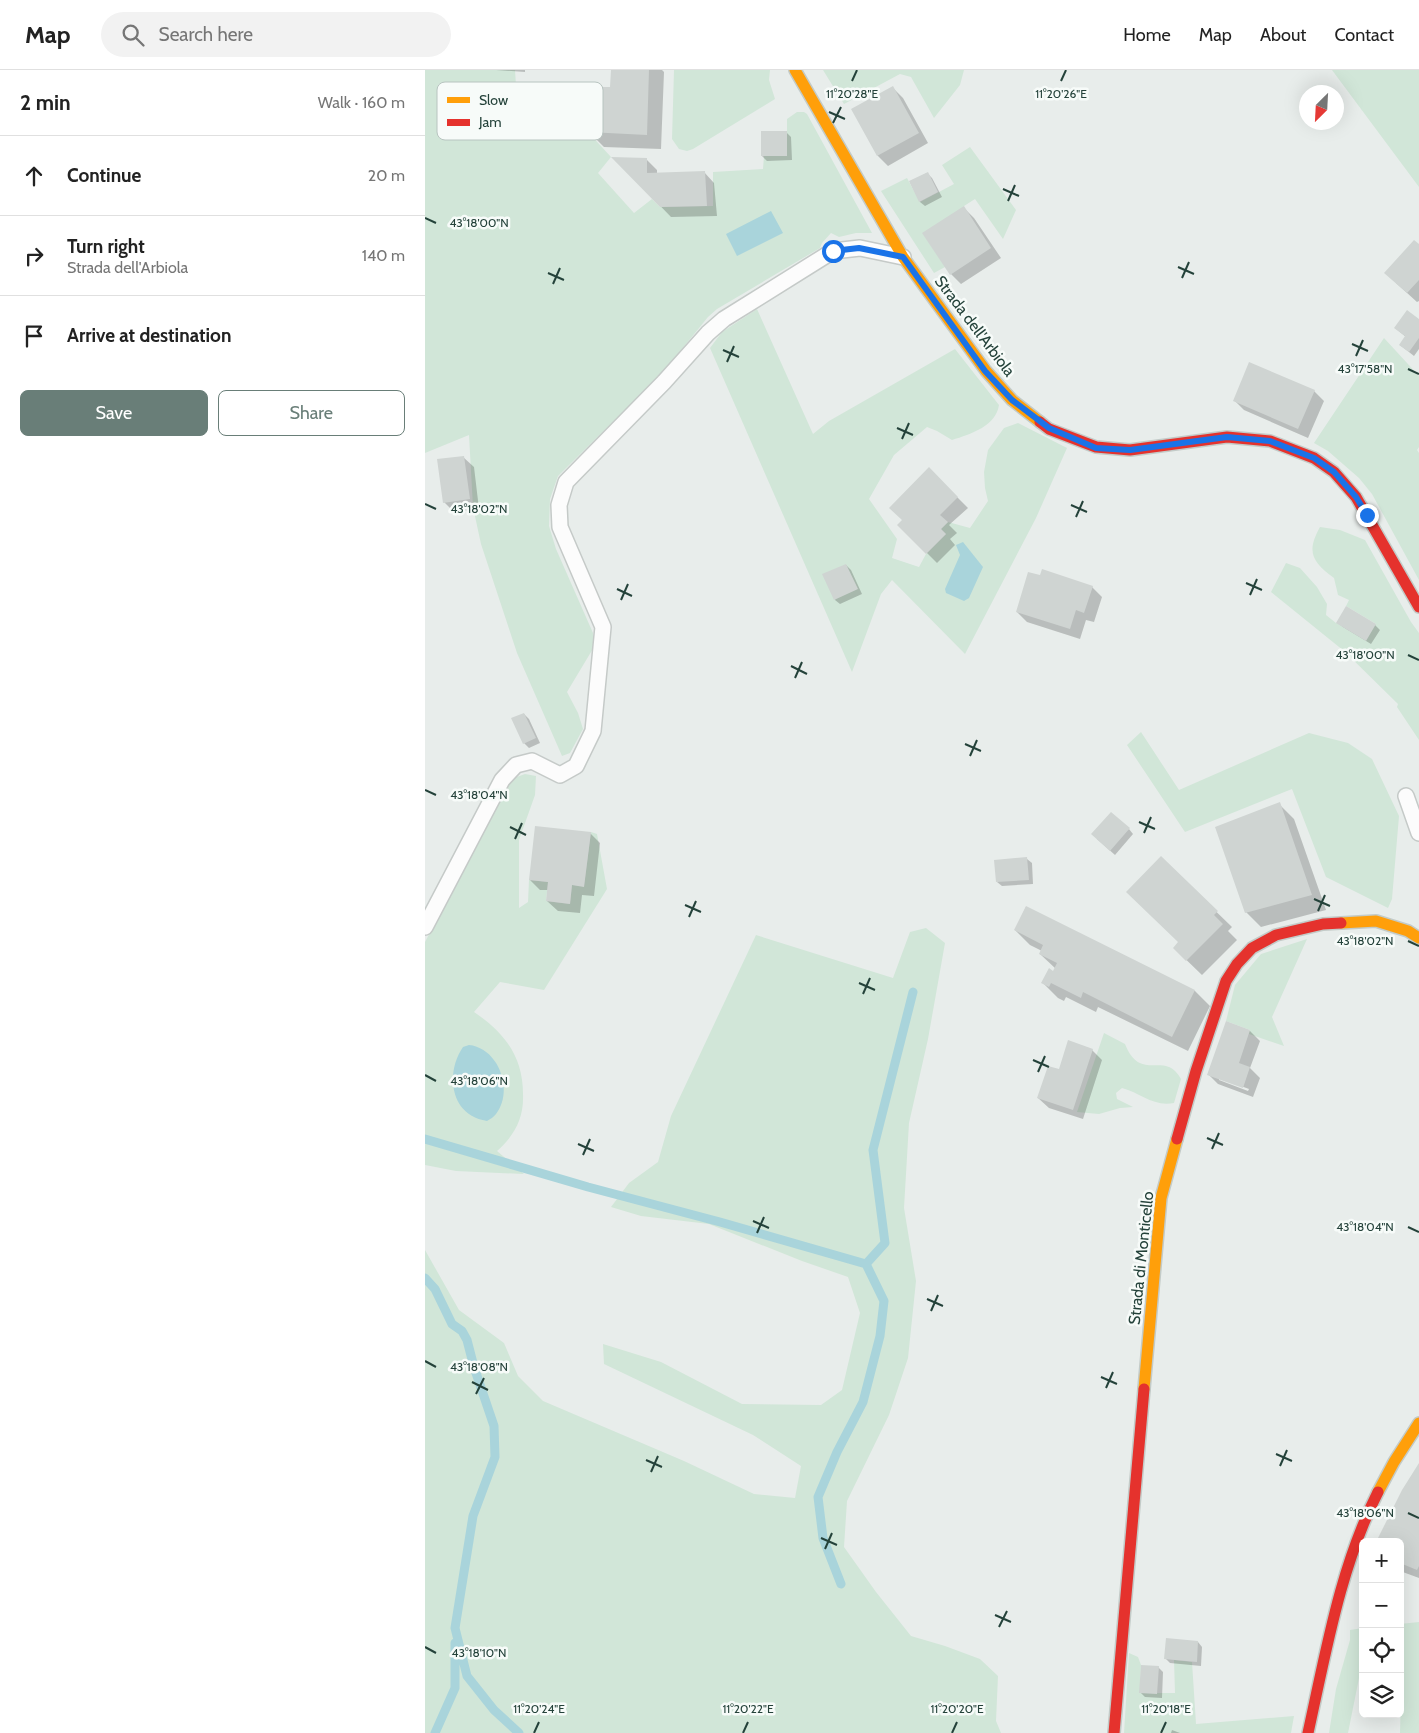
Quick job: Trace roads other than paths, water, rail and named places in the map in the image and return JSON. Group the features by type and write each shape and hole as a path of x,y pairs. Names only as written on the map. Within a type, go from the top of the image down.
{"street":[{"name":"Strada dell'Arbiola","path":"795,70 903,257 985,371 1012,400 1049,428 1096,448 1130,450 1227,437 1270,441 1314,458 1341,479 1356,497 1419,607"},
{"name":"Strada di Monticello","path":"1114,1733 1161,1198 1196,1071 1226,982 1237,964 1252,948 1276,935 1323,924 1376,922 1408,931 1419,938"},
{"path":"1307,1733 1333,1618 1358,1538 1389,1471 1419,1423"}],"lane":[{"path":"425,926 502,780 515,765 532,761 559,775 576,766 593,731 603,627 560,527 559,505 566,482 664,382 707,333 723,319 833,251 859,248 903,257"},
{"path":"1406,796 1419,834"}],"water":[{"path":"771,211 783,233 737,256 726,234"},
{"path":"963,542 983,567 969,598 964,601 946,593 945,589 960,555 956,545"},
{"path":"469,1045 480,1048 488,1054 501,1072 504,1094 501,1105 495,1115 487,1121 465,1111 458,1102 454,1092 454,1069 457,1057 463,1047"}],"waterway":[{"path":"866,1264 885,1243 873,1150 913,992"},
{"path":"425,1139 588,1187 720,1222 866,1264 884,1301 880,1336 863,1402 837,1452 818,1497 823,1538 841,1584"},
{"path":"425,1278 435,1289 452,1324 462,1331 467,1340 494,1426 495,1457 473,1516 455,1628 467,1676 494,1710 519,1733"},
{"path":"435,1733 455,1688 455,1643"}]}
